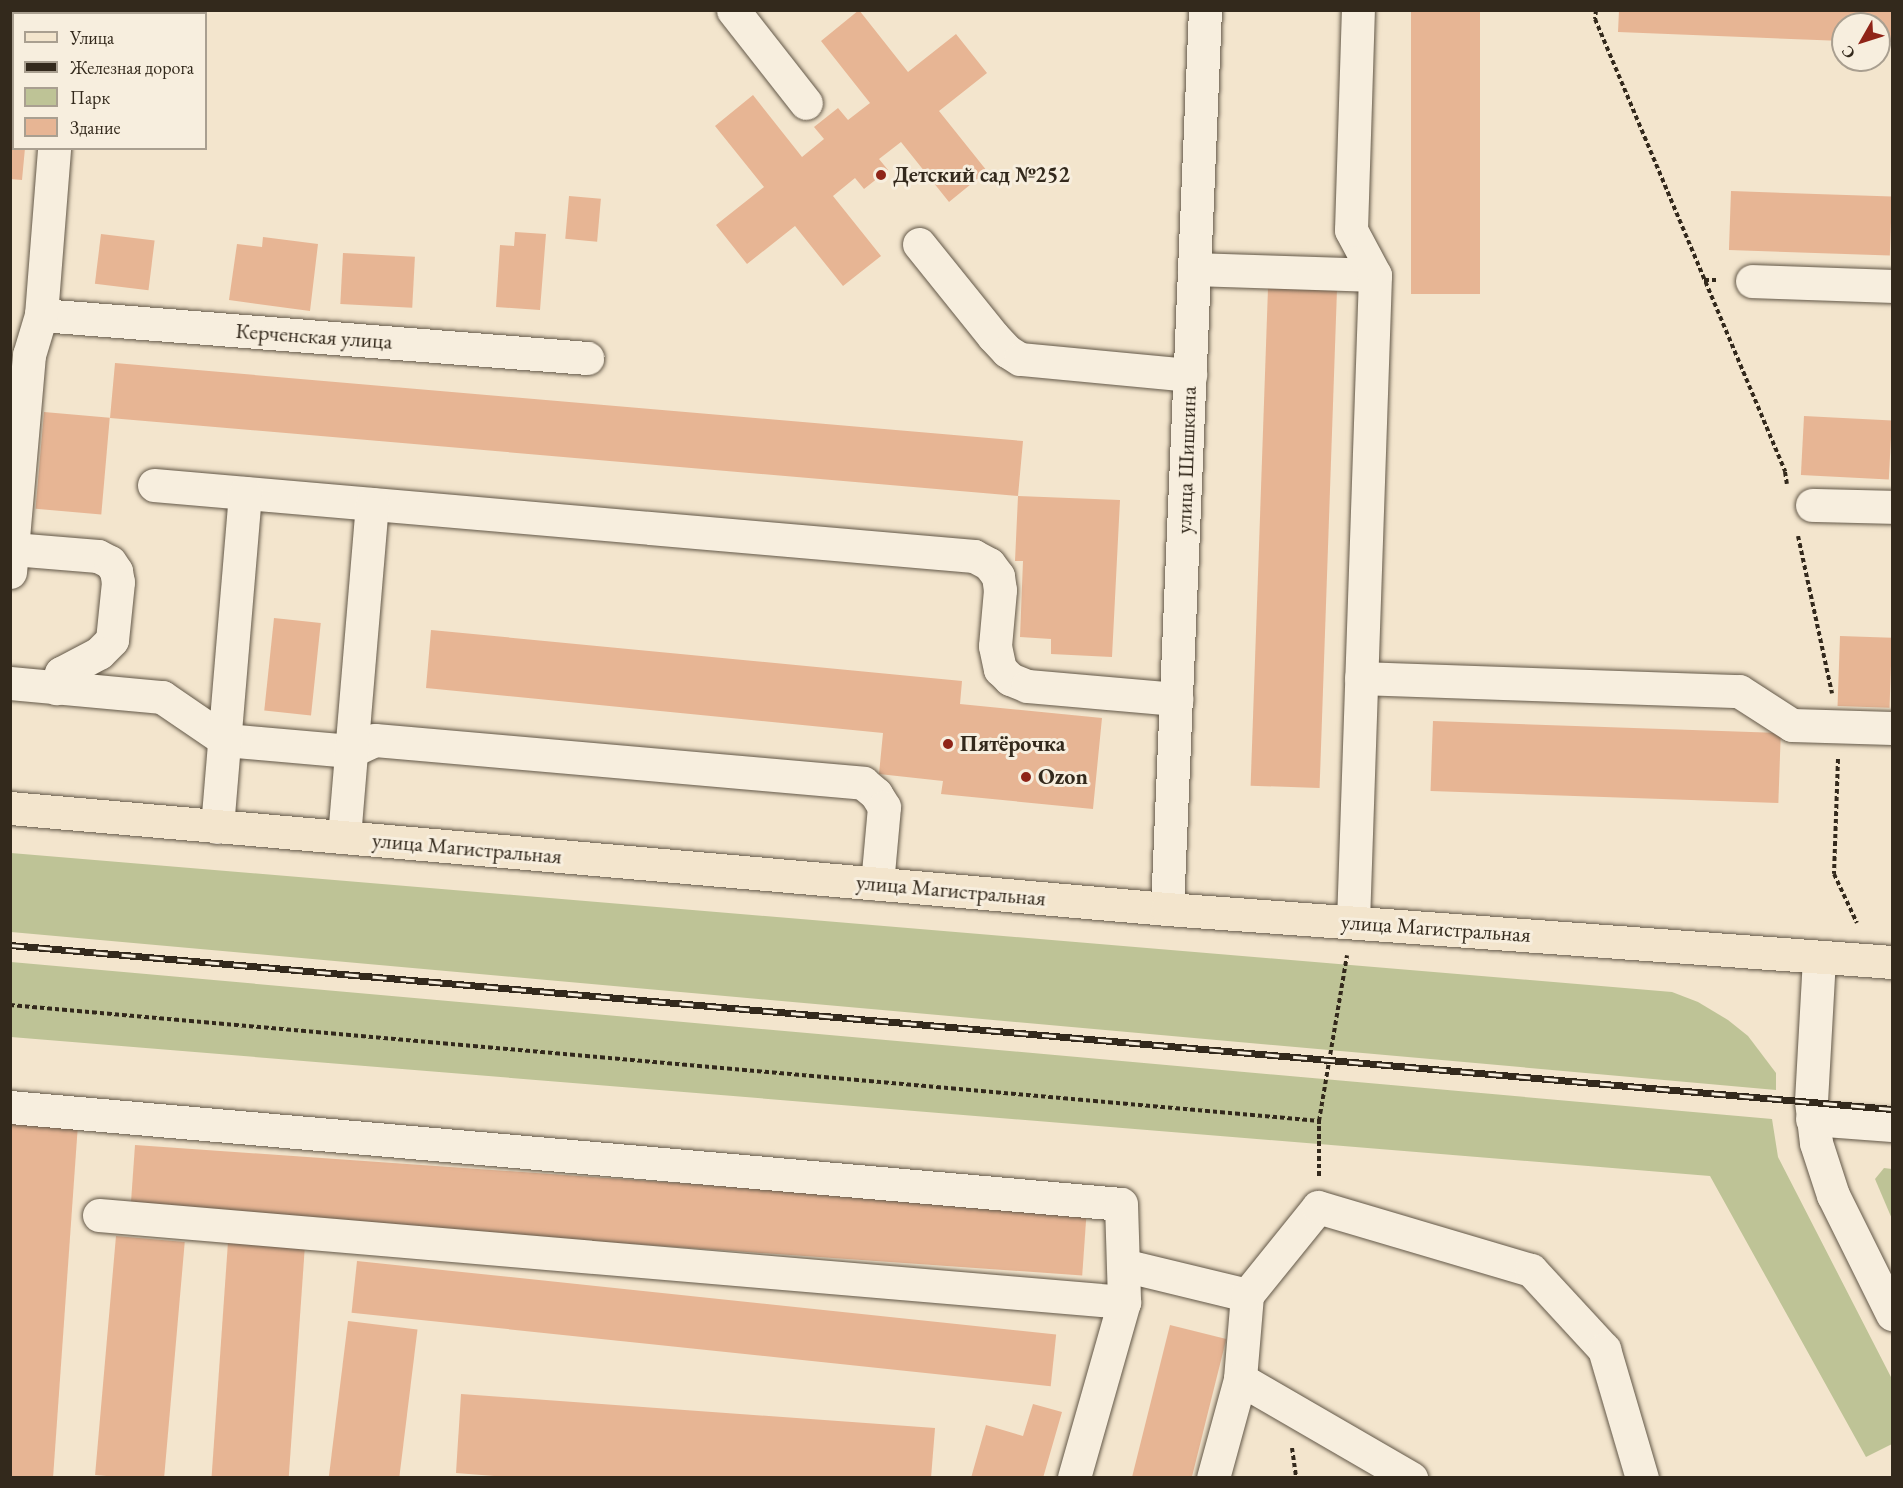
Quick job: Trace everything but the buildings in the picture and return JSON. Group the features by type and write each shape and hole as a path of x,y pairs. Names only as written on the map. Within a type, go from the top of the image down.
{"main road":[{"name":"улица Магистральная","path":"10,808 1167,909 1893,962"}],"street":[{"path":"733,10 806,103"},
{"name":"улица Шишкина","path":"1167,909 1205,10"},
{"path":"1353,922 1375,275 1351,230 1358,10"},
{"path":"54,150 41,315 20,350 12,560 98,556 110,562 116,571 118,582 112,640 99,653 61,673 56,688"},
{"path":"919,244 993,336 1007,351 1020,359 1190,375"},
{"path":"1194,269 1375,275"},
{"path":"1752,281 1893,286"},
{"name":"Керченская улица","path":"41,315 587,358"},
{"path":"154,485 974,556 989,564 998,576 1000,590 995,646 1000,669 1010,680 1027,686 1176,699"},
{"path":"217,827 245,493"},
{"path":"344,837 372,504"},
{"path":"1799,508 1893,507"},
{"path":"1361,678 1739,691 1792,725 1893,729"},
{"path":"10,683 162,697 225,740 351,751 375,740 862,783 876,794 884,807 877,884"},
{"path":"1820,958 1812,1119 1826,1178 1893,1314"},
{"path":"10,1107 1121,1204 1124,1302 1074,1478"},
{"path":"1812,1119 1893,1125"},
{"path":"1213,1478 1240,1379 1247,1295 1318,1207 1531,1270 1604,1349 1642,1478"},
{"path":"99,1215 1124,1302"},
{"path":"1123,1265 1247,1295"},
{"path":"1240,1379 1411,1478"}],"path":[{"path":"1596,10 1595,19 1799,508 1839,726 1834,874 1857,923"},
{"path":"1319,1179 1319,1121 1353,922"},
{"path":"10,1005 1319,1121"}],"green space":[{"path":"11,853 1672,992 1698,1002 1728,1020 1748,1036 1776,1073 1776,1090 11,932"},
{"path":"11,962 1772,1119 1778,1157 1892,1379 1892,1444 1866,1457 1710,1176 11,1037"},
{"path":"1884,1168 1892,1169 1892,1219 1875,1179"}],"railway":[{"path":"10,945 1892,1109"}],"place":[{"name":"Детский сад №252","path":"881,175"},
{"name":"Пятёрочка","path":"948,744"},
{"name":"Ozon","path":"1026,777"}]}
